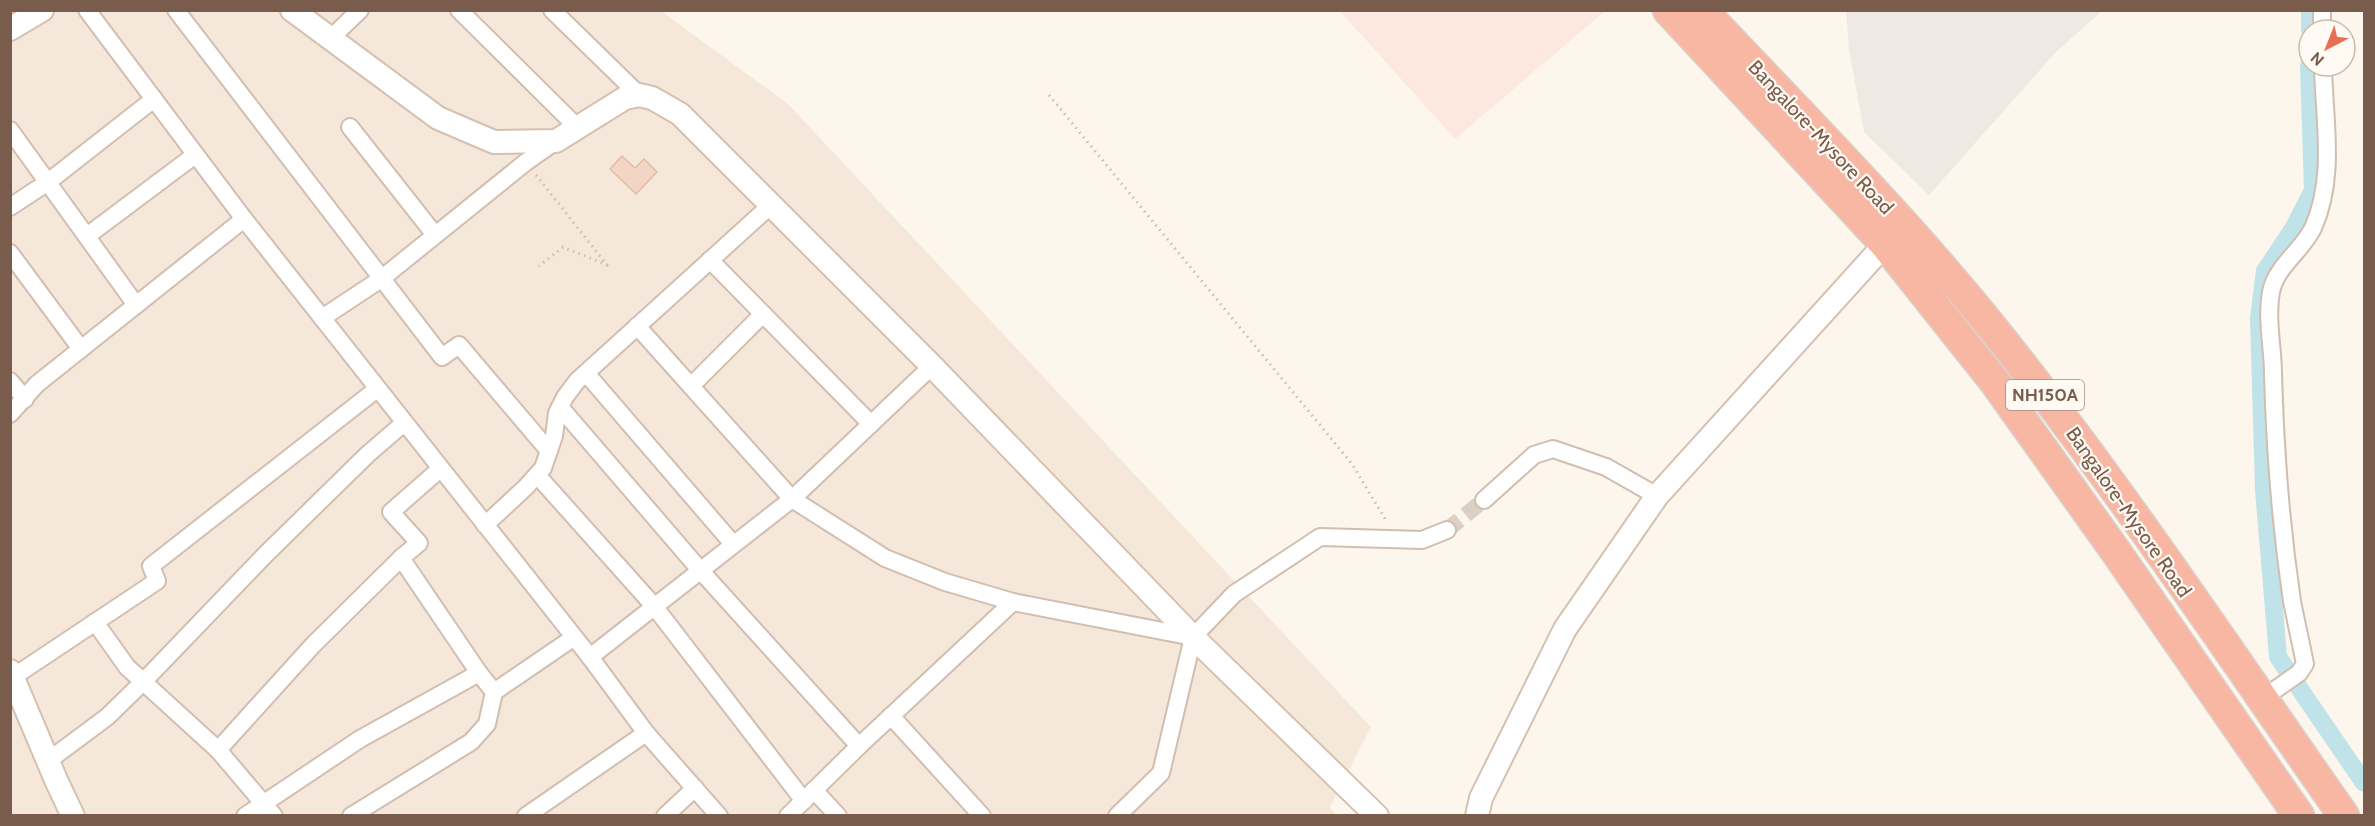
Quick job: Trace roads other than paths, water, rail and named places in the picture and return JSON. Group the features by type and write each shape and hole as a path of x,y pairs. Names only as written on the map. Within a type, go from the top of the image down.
{"highway":[{"name":"Bangalore-Mysore Road","path":"1668,10 1894,234 1985,318 2273,691 2344,816"},
{"name":"Bangalore-Mysore Road","path":"1702,10 1894,234 1994,381 2114,549 2299,816"}],"street":[{"path":"10,29 42,10"},
{"path":"87,10 244,219 590,657 646,733 719,816"},
{"path":"176,10 442,357 459,345 549,451"},
{"path":"292,10 438,118 494,142 556,141"},
{"path":"459,10 578,128"},
{"path":"552,10 639,95"},
{"path":"330,39 356,12"},
{"path":"2273,691 2299,673 2305,664 2292,598 2283,526 2275,428 2271,292 2277,276 2308,236 2324,196 2327,166 2323,78"},
{"path":"322,318 381,279 526,162 556,141 625,98 639,95 652,98 680,114 932,366 1193,637 1377,816"},
{"path":"10,207 48,182 154,99"},
{"path":"350,127 435,235"},
{"path":"10,130 136,305"},
{"path":"87,236 195,155"},
{"path":"485,525 543,468 564,397 586,373 771,205"},
{"path":"10,414 37,384 244,219"},
{"path":"1477,816 1481,798 1565,628 1657,496 1894,234"},
{"path":"10,253 81,349"},
{"path":"710,260 871,424"},
{"path":"691,386 764,314"},
{"path":"637,326 792,499 885,558 945,582 1012,602 1193,637"},
{"path":"590,657 792,499 932,366"},
{"path":"586,373 733,544"},
{"path":"10,381 25,399"},
{"path":"74,816 48,761 12,674 157,581 152,566 377,389"},
{"path":"560,408 700,570 859,746"},
{"path":"48,761 107,717 266,554 404,423"},
{"path":"1484,500 1534,455 1553,449 1606,467 1657,496"},
{"path":"218,750 313,645 400,558 419,543 391,512 440,469"},
{"path":"537,475 654,606 809,796 838,816"},
{"path":"1117,816 1161,773 1193,637 1234,594 1320,537 1422,540 1447,530"},
{"path":"400,558 494,692"},
{"path":"789,816 859,746 1012,602"},
{"path":"95,622 127,667 218,750 269,809"},
{"path":"351,816 471,742 488,723 494,692 573,638"},
{"path":"245,816 269,809 360,739 479,673"},
{"path":"891,716 982,816"},
{"path":"526,816 646,733"},
{"path":"665,816 695,788"}],"waterway":[{"path":"2310,10 2310,18"},
{"path":"2309,78 2313,190 2293,229 2265,271 2259,318 2264,490 2278,657 2364,783"}],"tunnel":[{"path":"1447,530 1484,500"}]}
